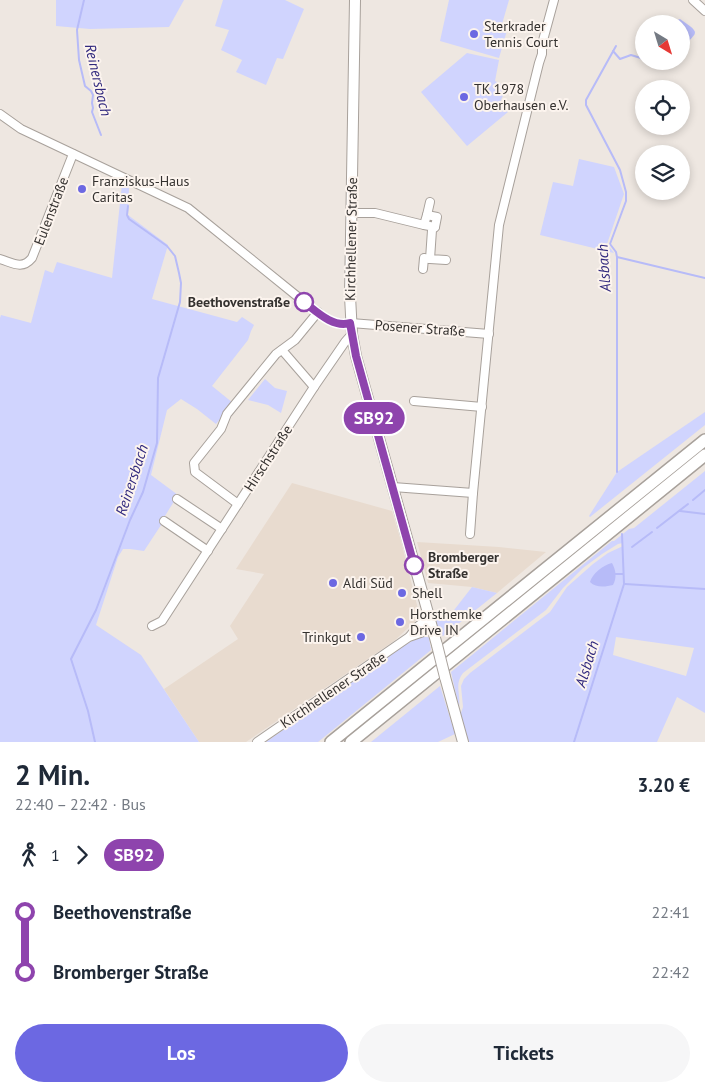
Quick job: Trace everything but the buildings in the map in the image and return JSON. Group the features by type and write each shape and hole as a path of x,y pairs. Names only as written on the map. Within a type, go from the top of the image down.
{"highway":[{"path":"331,742 705,440"},
{"path":"351,742 705,456"}],"main road":[{"name":"Kirchhellener Straße","path":"355,0 350,323 356,356 437,645 462,742"}],"street":[{"path":"470,534 499,225 554,0"},
{"path":"693,0 705,11"},
{"path":"0,114 22,129 188,208 324,317 339,324 350,323"},
{"name":"Eulenstraße","path":"0,259 20,265 24,265 31,260 74,154"},
{"path":"424,225 430,202"},
{"path":"352,213 375,213 435,227"},
{"path":"427,215 437,217 435,227 432,230 430,258"},
{"path":"423,270 424,258 446,260"},
{"path":"238,504 195,472 194,463 221,429 227,414 276,354 296,340 318,312"},
{"name":"Posener Straße","path":"350,323 489,334"},
{"name":"Hirschstraße","path":"152,626 162,621 314,387 352,334"},
{"path":"282,350 314,387"},
{"path":"414,401 482,407"},
{"path":"393,488 473,493"},
{"path":"177,499 222,529"},
{"path":"164,521 208,550"},
{"name":"Kirchhellener Straße","path":"409,637 417,627 429,618"},
{"name":"Kirchhellener Straße","path":"257,742 409,637 432,629"}],"shaded area":[{"path":"56,0 184,0 169,27 90,29 56,26"},
{"path":"223,0 285,0 304,9 283,59 277,58 266,85 236,72 242,60 221,50 229,30 215,26"},
{"name":"Sterkrader Tennis Court","path":"449,0 509,0 502,24 508,27 499,58 440,41"},
{"path":"690,26 695,31 690,40"},
{"name":"TK 1978 Oberhausen e.V.","path":"467,53 499,60 495,81 507,87 500,102 508,112 467,146 421,92"},
{"path":"579,159 614,167 624,194 607,244 614,253 540,235 553,182 573,186"},
{"path":"122,184 129,188 128,215 168,245 152,299 237,322 242,317 254,325 248,340 212,386 233,403 216,424 181,399 167,410 151,475 178,495 144,551 123,549 118,557 96,625 141,655 199,742 0,742 0,318 1,315 31,323 45,270 53,273 57,262 112,278"},
{"path":"265,379 275,388 287,391 281,413 268,405 248,400"},
{"path":"705,412 705,425 589,516 617,472"},
{"path":"705,471 705,713 677,697 657,742 469,742 460,716 463,707 461,686 464,679 550,612 567,587 608,553 623,546 623,543 602,554 583,568 563,588 546,610 463,673 458,685 459,707 451,672 612,541 629,529 634,528","holes":["616,637 694,648 686,676 613,655"]},
{"path":"292,483 392,511 420,617 394,641 246,742 199,742 164,689 238,639 230,626 264,574 236,569"},
{"path":"417,542 546,552 497,593 472,587 428,583"},
{"path":"612,563 616,574 613,585 601,586 590,582 598,570"},
{"path":"472,587 497,593 443,636 437,628 433,613 451,614"},
{"path":"426,636 429,638 431,650 318,742 266,742 401,647"},
{"path":"440,686 455,734 438,742 371,742"}],"waterway":[{"name":"Reinersbach","path":"84,0 77,30 79,60 85,86 93,95 92,112 101,135"},
{"name":"Alsbach","path":"616,46 586,100 586,105 620,170 626,192 626,201 610,244 617,257 617,472"},
{"name":"Alsbach","path":"613,51 620,59 631,55 635,56"},
{"name":"Reinersbach","path":"95,742 88,711 71,659 96,610 130,520 143,492 157,443 158,378 180,302 181,283 175,256 167,246 129,219 127,215 128,206"},
{"path":"617,257 705,278"},
{"path":"693,500 705,490"},
{"path":"657,528 688,504"},
{"path":"680,511 705,514"},
{"path":"632,547 652,532"},
{"name":"Alsbach","path":"574,742 624,584 622,534"},
{"path":"615,574 623,574"},
{"path":"625,584 705,589"}],"bus line":[{"name":"SB92","path":"304,302 334,322 344,325 350,323 356,356 414,565"}],"place":[{"name":"Sterkrader Tennis Court","path":"474,34"},
{"name":"TK 1978 Oberhausen e.V.","path":"464,97"},
{"name":"Franziskus-Haus Caritas","path":"82,189"},
{"name":"Beethovenstraße","path":"304,302"},
{"name":"Bromberger Straße","path":"414,565"},
{"name":"Aldi Süd","path":"333,583"},
{"name":"Shell","path":"402,593"},
{"name":"Horsthemke Drive IN","path":"400,622"},
{"name":"Trinkgut","path":"361,637"}]}
